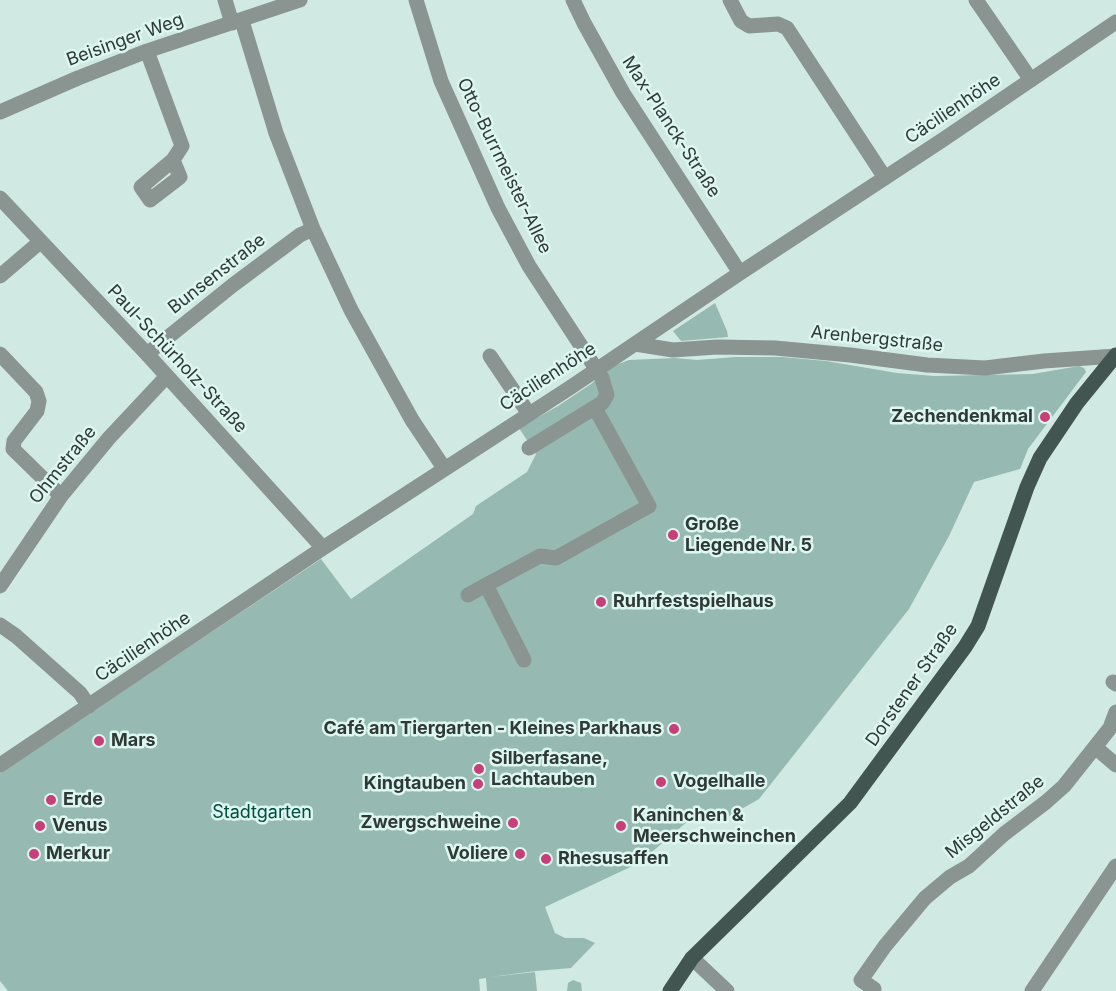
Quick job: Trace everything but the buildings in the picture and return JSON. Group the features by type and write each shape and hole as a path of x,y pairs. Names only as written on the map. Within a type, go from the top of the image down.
{"main road":[{"name":"Dorstener Straße","path":"670,991 692,958 850,803 965,648 978,626 1040,458 1077,403 1116,356"}],"street":[{"path":"225,0 237,22 313,229 351,310 412,420 444,468"},
{"name":"Beisinger Weg","path":"0,112 147,51 300,0"},
{"name":"Otto-Burrmeister-Allee","path":"416,0 441,81 498,208 529,266 602,378 607,394 599,414"},
{"name":"Max-Planck-Straße","path":"573,0 623,93 740,273"},
{"path":"730,0 741,21 749,26 778,24 788,28 885,178"},
{"path":"976,0 1031,80"},
{"name":"Cäcilienhöhe","path":"0,765 323,548 885,178 1116,22"},
{"path":"147,51 182,146 173,160"},
{"name":"Paul-Schürholz-Straße","path":"0,198 147,354 323,548"},
{"name":"Bunsenstraße","path":"147,354 233,285 300,235 313,229"},
{"path":"0,276 40,242"},
{"name":"Arenbergstraße","path":"635,344 673,350 717,347 775,348 927,365 985,368 1116,356"},
{"path":"0,354 36,392 39,401 38,411 14,441 13,449 61,496"},
{"path":"490,356 529,414"},
{"name":"Ohmstraße","path":"0,586 61,496 109,438 167,376"},
{"path":"468,595 540,556 556,558 649,506 599,414 529,448"},
{"path":"486,585 524,660"},
{"path":"0,625 16,636 80,693 89,706"},
{"name":"Misgeldstraße","path":"873,990 861,980 927,897 950,877 969,866 1004,834 1064,786 1110,728 1116,712"},
{"path":"1095,747 1116,765"},
{"path":"1032,991 1116,866"},
{"path":"692,958 727,991"}],"green space":[{"path":"715,303 728,337 681,341 673,331"},
{"name":"Stadtgarten","path":"782,357 826,361 897,373 934,376 1033,374 1079,366 1086,372 1028,449 1020,469 974,482 949,536 909,609 759,799 717,823 702,809 639,863 545,907 555,933 565,938 584,938 595,943 571,968 536,971 490,977 535,972 537,991 487,991 486,978 479,979 480,991 8,991 0,981 0,773 321,559 351,599 473,514 476,506 527,472 536,454 519,428 591,384 608,368 629,360 675,358 697,360"},
{"path":"573,980 581,983 582,991 567,991 568,983"}],"place":[{"name":"Zechendenkmal","path":"1045,417"},
{"name":"Große Liegende Nr. 5","path":"673,535"},
{"name":"Ruhrfestspielhaus","path":"601,602"},
{"name":"Café am Tiergarten - Kleines Parkhaus","path":"674,729"},
{"name":"Mars","path":"99,741"},
{"name":"Silberfasane, Lachtauben","path":"479,769"},
{"name":"Vogelhalle","path":"661,782"},
{"name":"Kingtauben","path":"478,784"},
{"name":"Erde","path":"51,800"},
{"name":"Zwergschweine","path":"513,823"},
{"name":"Venus","path":"40,826"},
{"name":"Kaninchen & Meerschweinchen","path":"621,826"},
{"name":"Merkur","path":"34,854"},
{"name":"Voliere","path":"520,854"},
{"name":"Rhesusaffen","path":"546,859"}]}
